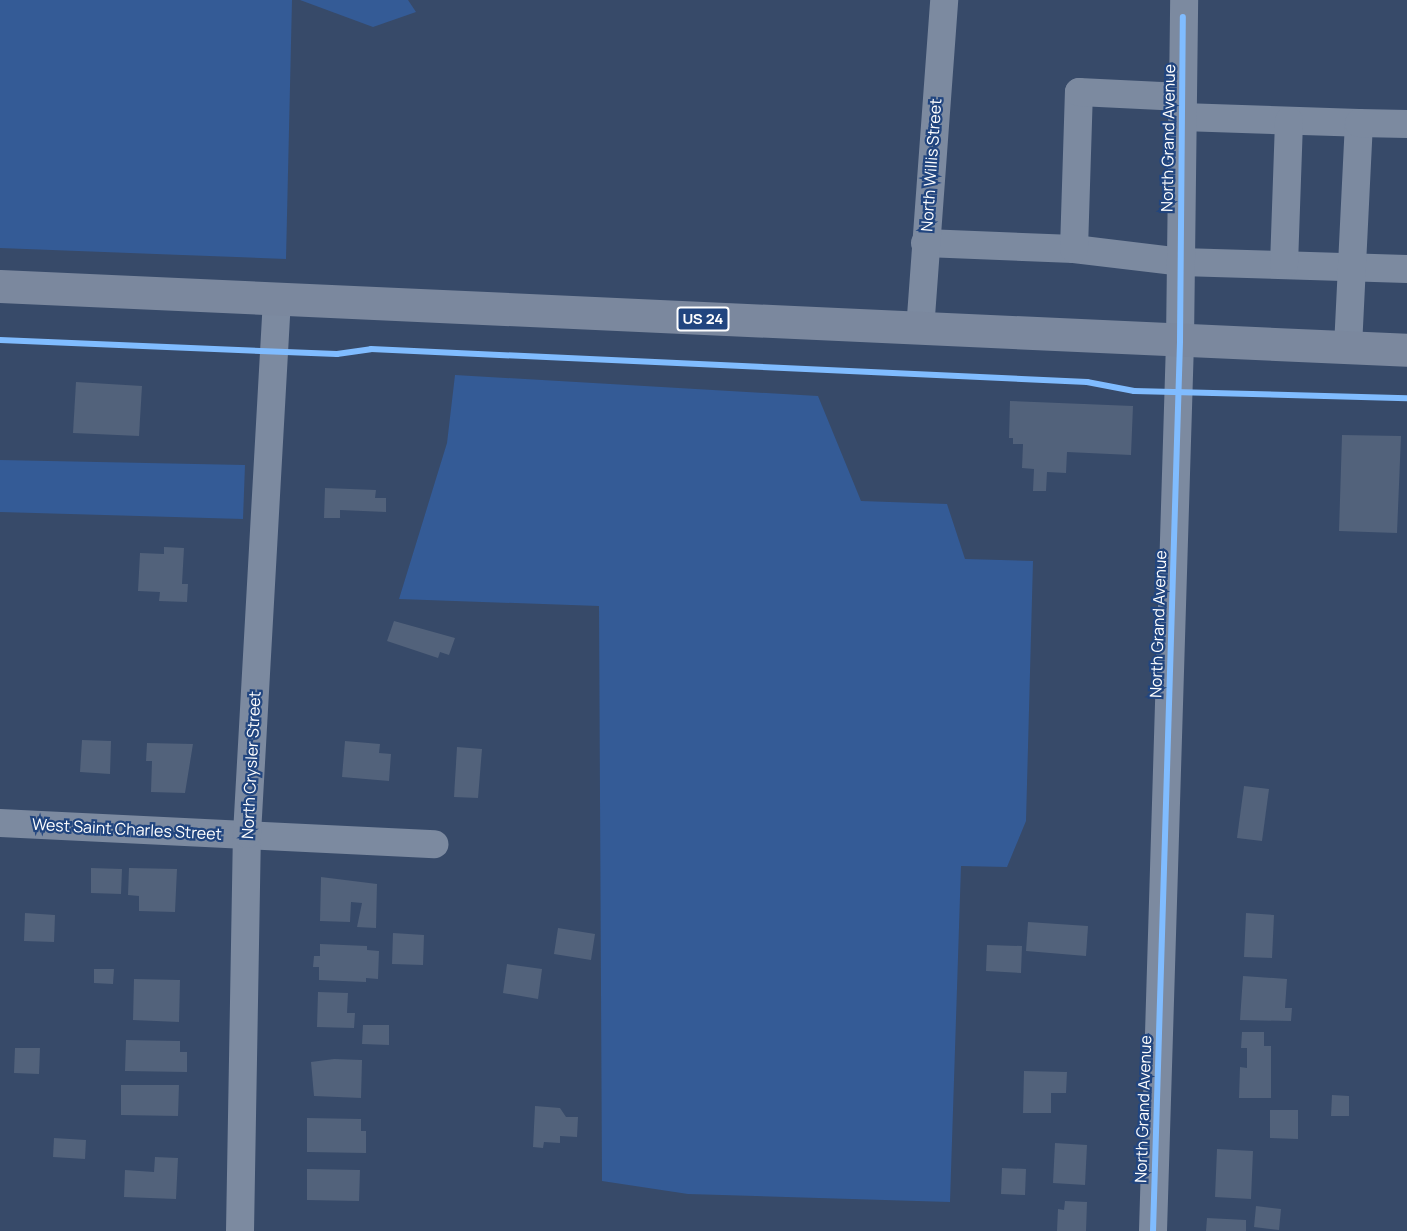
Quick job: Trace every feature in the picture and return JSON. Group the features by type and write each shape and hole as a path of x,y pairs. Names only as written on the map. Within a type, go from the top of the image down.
{"main road":[{"name":"US 24","path":"0,286 920,330 1407,350"}],"street":[{"name":"North Willis Street","path":"920,330 944,0"},
{"name":"North Grand Avenue","path":"1153,1231 1180,341 1184,9"},
{"path":"1074,249 1079,92 1289,121 1407,124"},
{"path":"1284,265 1289,121"},
{"path":"1348,347 1355,267 1359,123"},
{"path":"925,243 1074,249 1181,262 1407,269"},
{"name":"North Crysler Street","path":"240,1231 247,834 277,299"},
{"name":"West Saint Charles Street","path":"0,823 434,844"}],"shaded area":[{"path":"0,0 292,0 286,259 0,248"},
{"path":"300,0 408,0 416,12 373,27"},
{"path":"455,375 818,396 861,501 947,504 965,559 1033,561 1026,821 1007,867 961,866 950,1202 688,1194 602,1181 599,606 399,599 447,443"},
{"path":"0,460 245,465 243,519 0,512"}],"building":[{"path":"76,382 142,386 139,436 73,433"},
{"path":"1010,401 1133,406 1131,455 1067,452 1066,473 1047,472 1046,491 1033,491 1034,469 1022,468 1023,444 1013,444 1013,438 1009,438"},
{"path":"1342,435 1401,436 1397,533 1339,531"},
{"path":"325,488 376,490 375,498 386,498 386,512 340,510 340,518 324,518"},
{"path":"164,547 184,548 182,584 188,584 187,602 159,601 160,592 138,591 140,553 164,554"},
{"path":"394,621 455,638 449,655 440,652 438,658 387,641"},
{"path":"82,740 111,741 110,774 80,772"},
{"path":"345,741 380,744 379,753 391,754 389,781 342,777"},
{"path":"147,743 193,744 185,793 151,792 152,761 146,761"},
{"path":"457,747 482,749 478,798 454,797"},
{"path":"1244,786 1269,789 1262,841 1237,838"},
{"path":"91,868 122,869 121,894 91,893"},
{"path":"129,868 177,869 175,912 139,911 139,896 128,895"},
{"path":"321,877 377,884 376,928 357,927 362,903 351,902 350,922 320,921"},
{"path":"25,913 55,915 54,942 24,941"},
{"path":"1246,913 1274,915 1272,958 1244,957"},
{"path":"1028,922 1088,926 1086,956 1026,951"},
{"path":"558,928 595,934 591,960 554,954"},
{"path":"393,933 424,935 423,965 392,964"},
{"path":"320,944 367,946 367,950 379,951 378,979 366,978 366,982 319,980 319,967 313,967 314,956 320,956"},
{"path":"987,945 1022,946 1021,973 986,971"},
{"path":"507,964 542,969 538,999 503,993"},
{"path":"94,969 114,969 113,984 94,983"},
{"path":"1243,976 1287,979 1285,1008 1292,1008 1291,1021 1240,1020"},
{"path":"134,979 180,980 179,1022 133,1020"},
{"path":"318,992 348,993 347,1013 355,1013 354,1028 317,1027"},
{"path":"363,1025 389,1025 389,1045 362,1044"},
{"path":"1242,1032 1264,1032 1264,1046 1271,1046 1271,1098 1239,1098 1240,1067 1247,1068 1247,1048 1241,1048"},
{"path":"126,1040 180,1041 180,1052 187,1052 187,1072 125,1071"},
{"path":"15,1048 40,1048 39,1074 14,1073"},
{"path":"334,1059 362,1060 361,1098 314,1096 311,1062"},
{"path":"1024,1071 1067,1072 1066,1093 1051,1093 1051,1113 1023,1113"},
{"path":"121,1085 179,1085 178,1116 121,1115"},
{"path":"1332,1095 1349,1096 1349,1116 1331,1116"},
{"path":"535,1106 560,1108 566,1117 578,1117 577,1137 560,1136 560,1143 544,1142 543,1148 533,1147"},
{"path":"1270,1110 1298,1110 1298,1139 1270,1138"},
{"path":"307,1118 361,1119 361,1131 366,1131 366,1153 307,1152"},
{"path":"54,1138 86,1140 85,1159 53,1157"},
{"path":"1055,1143 1087,1145 1085,1185 1053,1183"},
{"path":"1217,1149 1253,1151 1251,1199 1215,1197"},
{"path":"155,1157 178,1158 176,1199 124,1197 125,1170 154,1172"},
{"path":"1002,1168 1026,1169 1025,1195 1001,1194"},
{"path":"307,1169 360,1170 359,1201 307,1200"},
{"path":"1065,1201 1087,1202 1086,1231 1057,1231 1058,1209 1064,1210"},
{"path":"1256,1206 1281,1209 1279,1230 1254,1227"},
{"path":"1207,1218 1246,1220 1246,1231 1206,1231"}],"cycle path":[{"path":"1153,1231 1180,341 1183,17"},
{"path":"0,340 337,354 371,349 1087,382 1134,391 1407,398"}]}
